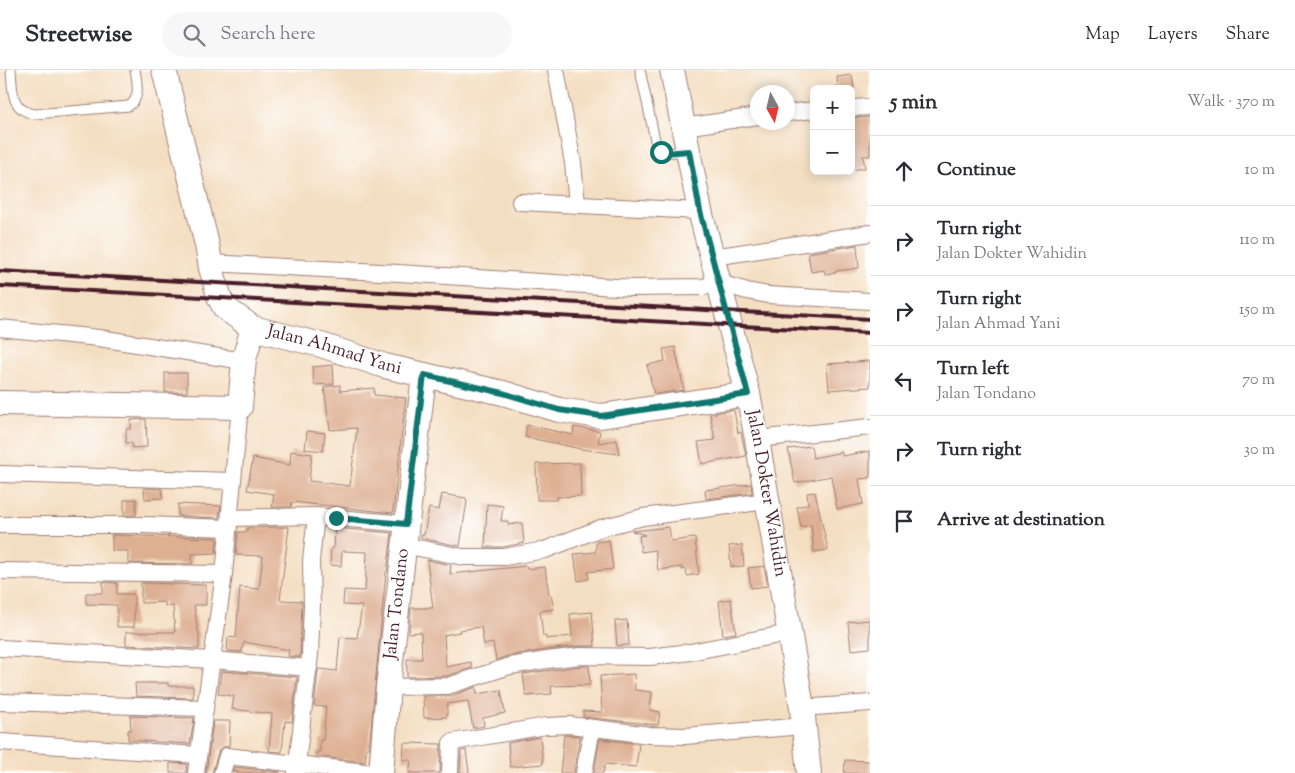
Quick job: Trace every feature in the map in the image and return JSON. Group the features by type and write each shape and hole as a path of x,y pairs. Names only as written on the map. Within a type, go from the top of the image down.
{"street":[{"name":"Jalan Ahmad Yani","path":"164,70 220,299 248,343 321,345 385,366 503,393 559,410 601,416 748,394"},
{"path":"556,70 573,164 577,204"},
{"name":"Jalan Dokter Wahidin","path":"672,70 700,211 748,394 757,439 802,717 808,773"},
{"path":"855,108 870,107"},
{"path":"795,112 810,110"},
{"path":"684,127 750,117"},
{"path":"520,202 700,211"},
{"path":"713,257 870,233"},
{"path":"210,263 632,288 703,287 719,283 747,291 768,294 870,301"},
{"path":"0,328 99,338 222,358 248,343"},
{"path":"196,773 224,574 232,481 248,343"},
{"name":"Jalan Tondano","path":"381,773 388,687 424,375"},
{"path":"0,403 240,407"},
{"path":"757,439 870,427"},
{"path":"0,474 232,481"},
{"path":"0,525 229,523 316,516 405,535 463,558 504,557 546,550 601,528 643,517 767,501"},
{"path":"297,769 308,668 312,605 311,553 316,516"},
{"path":"0,571 224,574"},
{"path":"388,687 448,686 510,666 547,660 580,656 650,657 690,652 789,633"},
{"path":"0,648 212,660 308,668"},
{"path":"0,702 205,708"},
{"path":"450,773 451,743 453,742 546,726 570,725 650,735 685,736 802,717 870,703"},
{"path":"584,773 592,728"},
{"path":"0,742 198,755"},
{"path":"222,773 227,756 297,769 373,773"}],"lane":[{"path":"11,70 14,101 20,109 27,113 35,114 129,106 134,103 136,96 135,70"},
{"path":"640,70 657,149 665,153 689,151"}],"building":[{"path":"852,75 853,85 838,85 837,77"},
{"path":"870,117 870,156 863,156 865,168 855,169 855,130 855,118"},
{"path":"857,245 859,268 825,274 824,270 811,272 808,253"},
{"path":"675,347 684,390 654,394 647,365 665,361 663,349"},
{"path":"870,361 870,387 829,390 827,364"},
{"path":"333,365 334,384 314,385 312,367"},
{"path":"165,373 187,373 187,392 165,392"},
{"path":"340,385 340,391 374,388 374,395 406,398 393,513 292,502 291,507 272,507 274,494 247,490 253,458 290,465 291,451 312,454 309,481 350,486 357,428 330,430 324,387"},
{"path":"734,410 738,433 741,432 746,456 702,464 698,442 715,440 710,414"},
{"path":"146,419 147,447 132,448 132,443 126,443 126,429 131,429 131,420"},
{"path":"527,425 573,435 574,427 600,431 598,443 617,440 619,454 581,449 525,437"},
{"path":"307,431 325,433 323,451 305,449"},
{"path":"811,446 813,458 842,452 842,456 870,451 870,478 859,479 863,504 837,509 831,476 795,483 788,449"},
{"path":"580,463 581,496 557,497 557,500 537,500 536,464"},
{"path":"751,484 752,493 706,499 705,490"},
{"path":"144,488 162,489 163,498 145,499"},
{"path":"815,492 828,550 814,552 811,525 801,527 797,507 808,504 807,493"},
{"path":"442,494 466,498 460,546 421,538 421,534 424,535 429,508 439,510"},
{"path":"136,499 136,515 124,515 124,500"},
{"path":"178,504 221,506 219,518 178,516"},
{"path":"487,504 503,506 501,521 508,521 508,525 522,523 524,543 503,547 485,547"},
{"path":"289,527 280,600 302,601 300,657 288,656 289,650 244,642 242,652 227,651 228,637 236,638 240,587 259,589 263,556 236,555 238,532 247,532 247,528"},
{"path":"669,527 671,541 695,538 699,574 687,576 686,569 682,570 682,567 658,570 655,550 641,552 639,536 645,535 632,531"},
{"path":"335,528 392,533 386,572 369,748 366,748 365,762 316,756 317,751 320,752 320,740 323,740 326,707 314,706 318,671 319,669 337,671 340,637 357,638 362,606 343,605 344,590 365,591 367,552 342,551 341,566 330,565 331,548 334,548"},
{"path":"112,535 217,538 216,553 192,554 192,564 128,563 128,551 112,551"},
{"path":"609,540 613,569 588,572 589,579 578,581 574,554 596,552 596,542"},
{"path":"742,545 744,566 731,567 729,546"},
{"path":"427,560 451,565 450,574 526,566 527,569 545,567 549,595 551,595 554,609 540,611 543,636 546,636 546,639 572,636 570,614 592,612 595,646 545,650 508,656 496,660 493,643 484,645 481,627 459,630 460,632 444,635 446,667 471,662 472,668 446,676 407,677 407,659 422,659 421,632 409,633 411,608 433,608"},
{"path":"764,566 768,586 751,588 748,568"},
{"path":"103,582 117,583 117,594 134,594 134,627 117,627 117,605 86,604 86,593 103,593"},
{"path":"141,583 206,585 206,605 194,605 199,632 199,649 126,645 126,632 175,632 173,606 165,606 165,602 141,603"},
{"path":"731,599 736,633 723,635 719,601"},
{"path":"627,620 629,645 617,646 615,621"},
{"path":"870,620 870,648 851,650 848,622"},
{"path":"589,666 590,685 551,686 552,694 526,696 523,674"},
{"path":"221,671 297,677 292,722 285,721 282,752 269,751 272,714 232,709 234,696 218,694"},
{"path":"634,674 635,690 652,692 650,710 660,712 658,725 583,717 583,711 602,712 600,676"},
{"path":"135,683 168,683 168,686 193,686 193,698 136,696"},
{"path":"476,687 477,694 501,690 505,713 483,718 484,726 473,728 468,701 447,704 447,717 424,718 423,696 451,696"},
{"path":"130,716 194,718 190,744 128,740 128,730 131,730"},
{"path":"213,721 230,721 229,746 219,750 212,773 206,773"},
{"path":"564,735 580,736 574,773 560,773"},
{"path":"540,737 543,764 510,767 508,743"},
{"path":"600,739 639,744 636,767 605,764 603,773 594,773"},
{"path":"404,743 441,744 440,773 409,773 411,760 403,760"},
{"path":"466,750 469,773 460,773 461,751"},
{"path":"845,760 870,761 870,773 844,773"},
{"path":"170,763 187,764 186,773 170,773"},
{"path":"234,767 280,772 280,773 233,772"}],"railway":[{"path":"0,271 870,319"},
{"path":"0,286 870,333"}],"route":[{"path":"336,518 406,524 424,375 503,393 559,410 591,416 612,415 748,394 700,211 689,151 661,152"}]}
